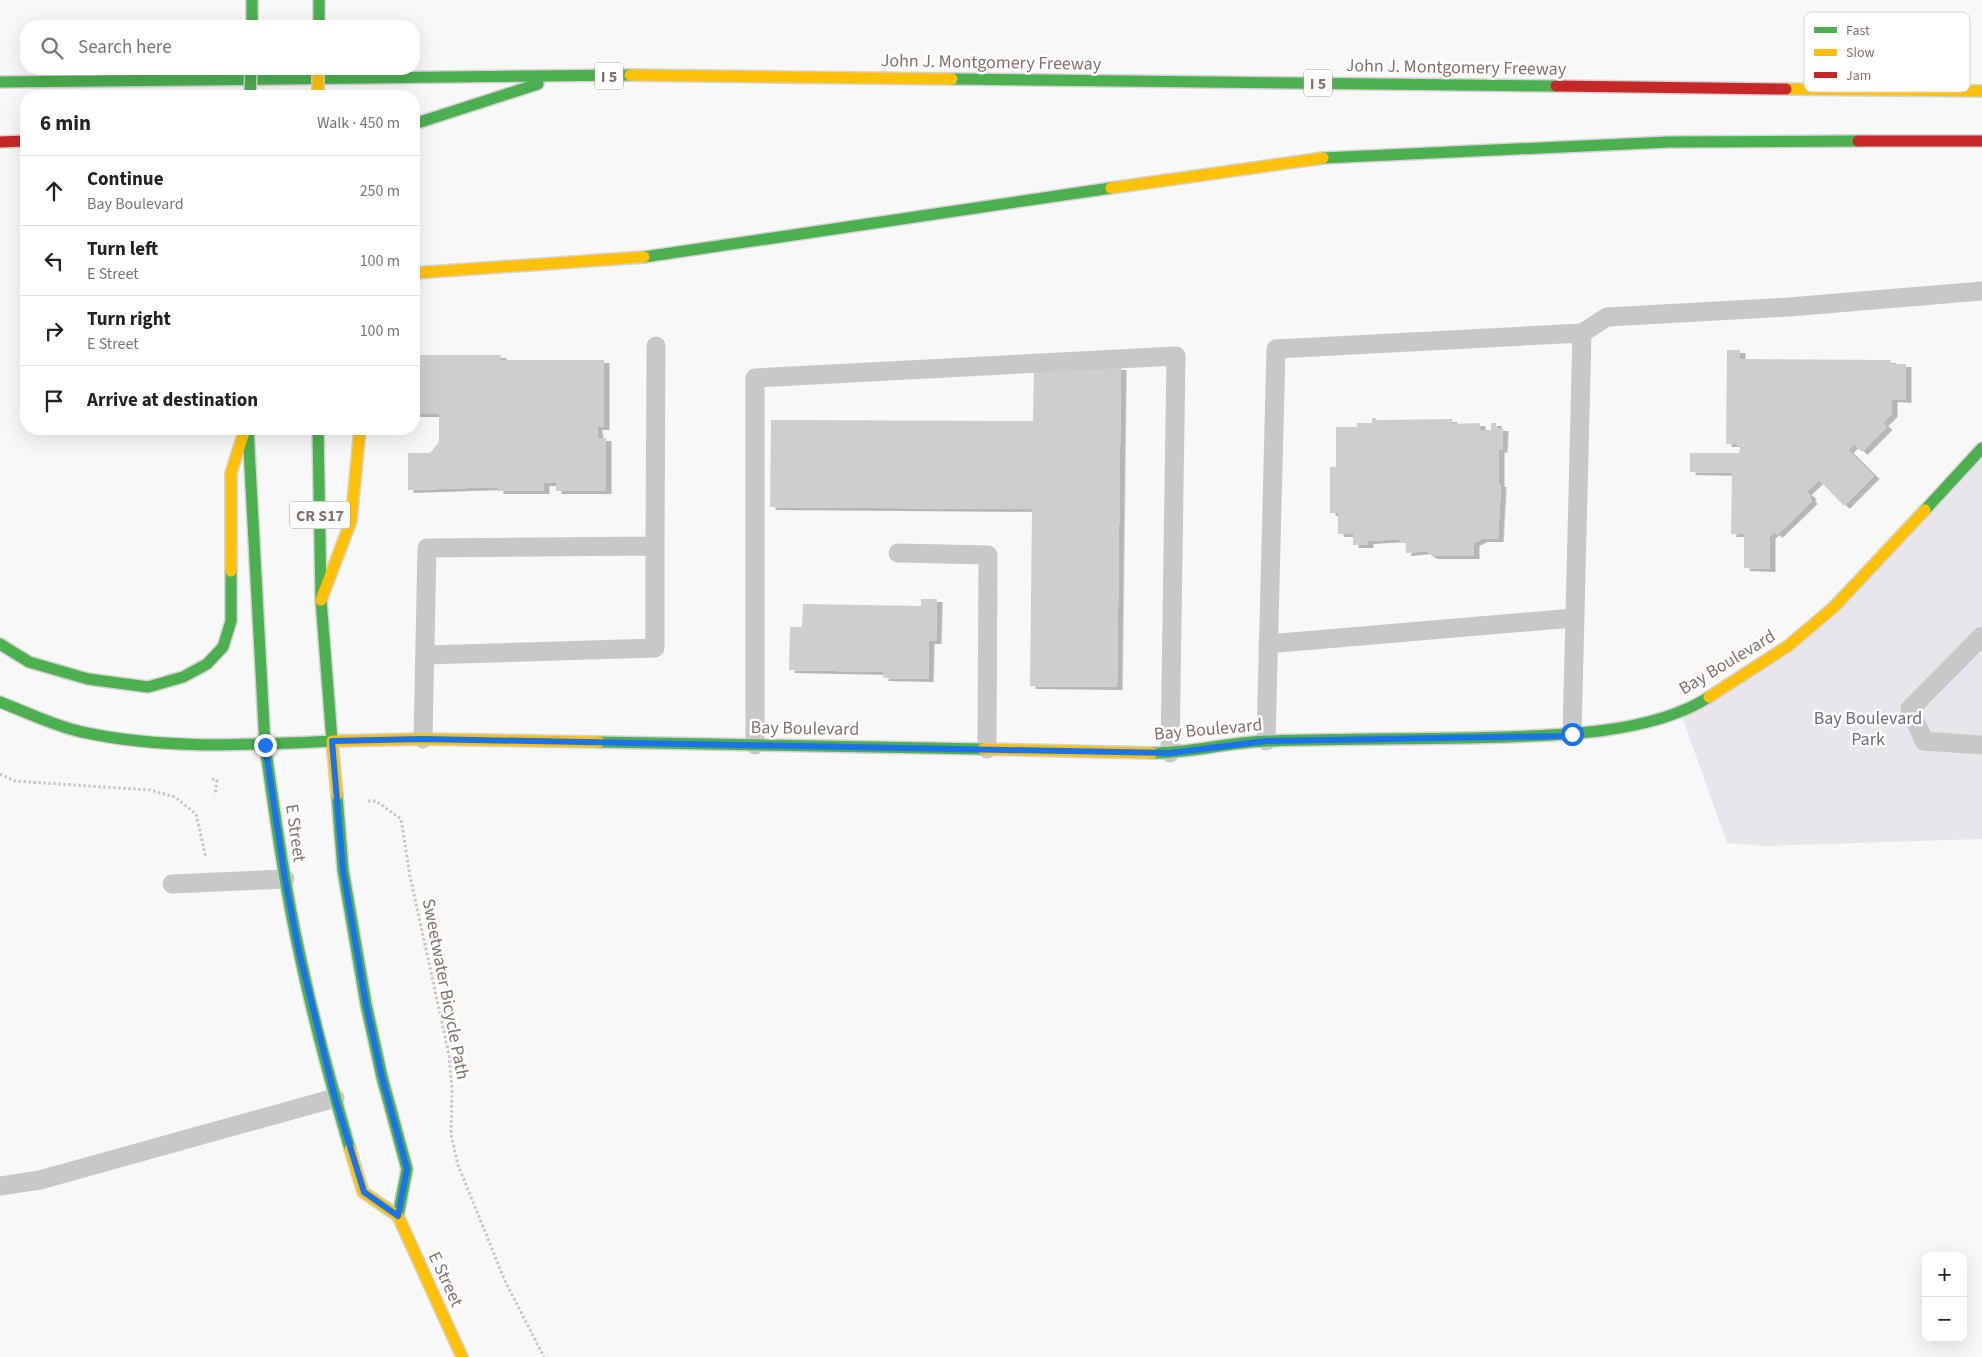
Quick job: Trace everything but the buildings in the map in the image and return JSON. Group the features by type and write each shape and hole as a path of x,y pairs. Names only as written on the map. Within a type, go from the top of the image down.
{"main road":[{"path":"252,0 252,20"},
{"path":"319,0 319,20"},
{"path":"250,90 251,75"},
{"path":"318,75 318,90"},
{"path":"420,122 565,76"},
{"name":"John J. Montgomery Freeway","path":"0,82 565,76 1804,89"},
{"path":"0,142 20,141"},
{"path":"420,273 637,258 1316,158 1669,142 1982,141"},
{"path":"0,644 29,662 88,679 148,687 183,677 206,664 223,648 230,621 231,474 245,435"},
{"name":"E Street","path":"247,435 265,745 285,879 299,952 335,1098 364,1192 398,1216 462,1357"},
{"name":"CR S17","path":"318,435 321,600 332,741"},
{"path":"321,600 351,521 359,435"},
{"name":"Bay Boulevard","path":"0,702 81,732 183,744 265,745 423,739 1170,753 1266,741 1562,736 1650,721 1698,704 1788,646 1834,607 1982,448"},
{"path":"332,741 343,870 366,1004 382,1077 407,1169 398,1216"}],"lane":[{"path":"1266,741 1276,349 1582,333 1607,317 1789,306 1982,291"},
{"path":"1572,734 1582,333"},
{"path":"425,655 655,648 656,346"},
{"path":"755,745 754,378 1176,356 1170,753"},
{"path":"423,739 428,548 655,546"},
{"path":"898,554 988,555 987,749"},
{"path":"1268,644 1574,618"},
{"path":"1982,636 1910,709 1924,741 1982,745"},
{"path":"172,884 285,879"},
{"path":"0,1186 40,1180 335,1098"}],"path":[{"path":"0,774 15,781 150,790 175,797 196,814 212,882"},
{"path":"215,795 217,780"},
{"name":"Sweetwater Bicycle Path","path":"376,801 401,819 410,876 449,1056 452,1090 451,1134 458,1165 505,1280 544,1357"}],"green space":[{"name":"Bay Boulevard Park","path":"1982,447 1982,839 1764,846 1727,843 1680,711 1769,662"}],"traffic: fast":[{"path":"252,0 252,20"},
{"path":"319,0 319,20"},
{"path":"250,90 251,75"},
{"path":"0,82 630,75"},
{"path":"952,79 1556,86"},
{"path":"420,122 538,84"},
{"path":"1323,158 1669,142 1858,141"},
{"path":"644,257 1111,188"},
{"path":"248,435 265,745"},
{"path":"318,435 321,600 332,741"},
{"path":"1925,510 1982,448"},
{"path":"0,644 29,662 88,679 148,687 183,677 207,664 223,647 231,621 231,571"},
{"path":"1152,753 1167,753 1268,741 1523,737 1589,732 1654,720 1683,710 1709,697"},
{"path":"0,702 51,723 82,732 144,742 238,745 332,741"},
{"path":"599,742 983,749"},
{"path":"265,745 284,874 299,951 310,1001 350,1149"},
{"path":"337,795 343,870 366,1004 382,1077 407,1169 398,1216"}],"traffic: slow":[{"path":"318,75 318,90"},
{"path":"630,75 952,79"},
{"path":"1786,89 1804,89"},
{"path":"1970,91 1982,91"},
{"path":"1111,188 1323,158"},
{"path":"420,273 644,257"},
{"path":"231,571 231,473 243,435"},
{"path":"321,600 351,521 359,435"},
{"path":"1709,697 1788,646 1834,607 1925,510"},
{"path":"337,795 332,741 423,739 599,742"},
{"path":"983,749 1152,753"},
{"path":"350,1149 363,1192 398,1216 462,1357"}],"traffic: jam":[{"path":"1556,86 1786,89"},
{"path":"0,142 20,141"},
{"path":"1858,141 1982,141"}],"route":[{"path":"265,745 285,879 299,952 335,1098 364,1192 398,1216 407,1169 382,1077 366,1004 343,870 339,801 332,741 423,739 1170,753 1266,741 1562,736 1572,734"}]}
